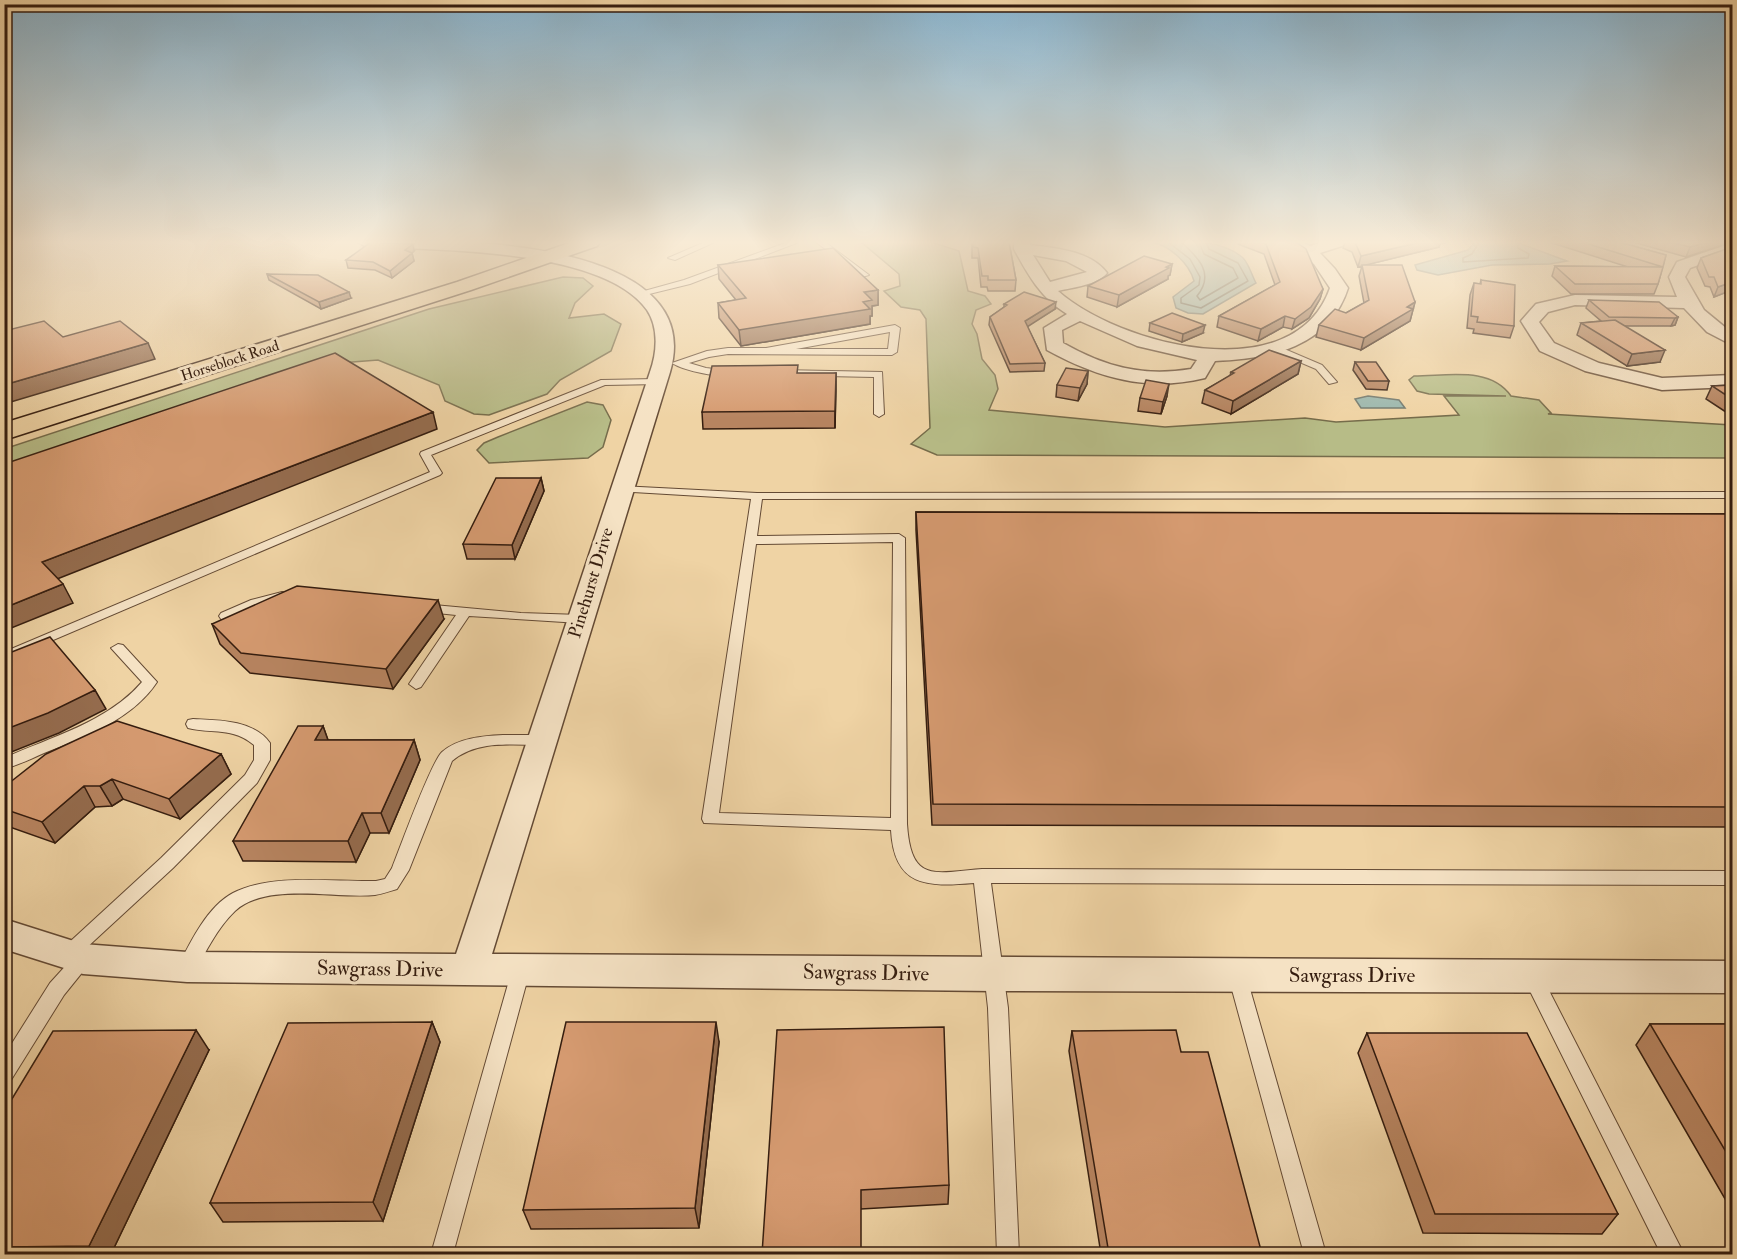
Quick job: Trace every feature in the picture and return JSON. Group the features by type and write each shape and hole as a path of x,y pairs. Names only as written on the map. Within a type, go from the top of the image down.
{"main road":[{"name":"Horseblock Road","path":"4,432 413,301"}],"street":[{"name":"Pinehurst Drive","path":"469,970 620,489 667,370 665,331 655,310 647,301"},
{"path":"1063,301 1080,314 1124,336 1179,353 1224,356 1272,347 1304,335 1321,322 1330,311 1334,301"},
{"path":"1572,301 1542,308 1530,321 1547,347 1592,367 1662,384 1732,381"},
{"path":"1604,301 1689,303 1697,315 1718,333 1732,340"},
{"path":"1080,314 1053,328 1054,346 1088,367 1122,376 1167,380 1198,374 1209,355"},
{"name":"Sawgrass Drive","path":"4,934 75,957 187,967 994,975 1732,977"}],"lane":[{"path":"4,657 436,474 425,454 604,382 667,370 717,352 892,352 894,328 767,351"},
{"path":"1272,347 1319,367 1332,382"},
{"path":"667,370 738,373"},
{"path":"773,373 879,374 879,414"},
{"path":"620,489 757,496 1732,495"},
{"path":"757,496 710,819 900,824"},
{"path":"750,540 899,538 899,850 910,870 934,880 982,876 1732,878"},
{"path":"226,616 280,596 298,596"},
{"path":"409,606 580,619"},
{"path":"416,684 465,612"},
{"path":"4,764 123,710 142,693 150,681 118,648"},
{"path":"4,1074 75,957 251,779 262,760 262,742 251,732 226,725 193,724"},
{"path":"187,967 219,916 239,898 260,891 376,888 391,884 400,870 445,758 454,749 471,743 541,740"},
{"path":"982,876 998,1008 1008,1254"},
{"path":"442,1254 521,970"},
{"path":"1237,975 1315,1254"},
{"path":"1532,976 1673,1254"}],"green space":[{"path":"464,301 577,301 569,318 604,314 621,324 611,351 560,380 547,394 489,415 474,414 445,401 439,385 378,360 314,365 5,466 4,449 429,309"},
{"path":"894,301 989,301 991,304 976,310 972,324 977,334 982,359 995,375 998,389 989,410 1165,427 1305,418 1336,422 1459,415 1444,396 1506,396 1429,394 1417,391 1409,380 1414,376 1454,374 1480,376 1492,380 1511,396 1539,400 1551,413 1548,414 1732,425 1732,458 937,455 911,444 930,428 926,319 920,310 901,307"},
{"path":"587,402 603,405 611,420 603,447 588,458 489,463 477,450 484,443"}],"water":[{"path":"1174,301 1226,301 1203,314 1188,313 1176,308"},
{"path":"1368,396 1399,400 1405,408 1361,408 1355,399"}],"building":[{"path":"731,301 869,301 863,302 870,309 739,330 718,303"},
{"path":"1009,301 1056,302 1025,321 1045,363 1010,364 990,317 1007,305 1004,304"},
{"path":"1246,301 1315,301 1311,307 1295,319 1285,316 1261,329 1219,316"},
{"path":"1368,301 1415,302 1407,307 1413,309 1364,338 1319,325 1335,309 1346,313"},
{"path":"1472,301 1515,301 1514,326 1477,322 1478,317 1471,316"},
{"path":"1590,301 1659,302 1678,317 1675,318 1609,317"},
{"path":"1172,313 1205,325 1183,334 1150,323"},
{"path":"1615,320 1665,350 1632,354 1581,323"},
{"path":"44,321 63,337 120,321 148,343 4,385 4,331"},
{"path":"1269,350 1301,361 1233,401 1205,390 1234,373 1231,372"},
{"path":"335,353 433,412 42,562 63,584 4,608 4,464"},
{"path":"1355,362 1376,362 1389,381 1368,381"},
{"path":"798,365 797,373 836,373 835,411 702,412 712,366"},
{"path":"1066,368 1088,371 1080,388 1057,385"},
{"path":"1146,380 1169,384 1163,402 1140,398"},
{"path":"1732,385 1732,399 1712,386"},
{"path":"496,478 541,478 512,545 463,544"},
{"path":"916,512 1732,514 1732,807 933,804"},
{"path":"297,586 438,600 386,669 241,653 212,624"},
{"path":"50,637 95,690 48,713 4,730 4,655"},
{"path":"117,721 221,754 169,799 112,779 100,786 84,786 42,822 4,809 4,787 46,754"},
{"path":"298,726 323,726 315,740 414,740 381,813 362,813 348,841 233,841"},
{"path":"432,1022 373,1202 210,1203 288,1023"},
{"path":"566,1022 716,1022 695,1208 523,1210"},
{"path":"1650,1024 1732,1024 1732,1162"},
{"path":"944,1027 949,1185 861,1190 861,1254 762,1254 777,1030"},
{"path":"196,1030 89,1246 4,1247 4,1112 53,1031"},
{"path":"1176,1030 1181,1052 1208,1052 1262,1254 1109,1254 1072,1031"},
{"path":"1367,1033 1527,1033 1618,1214 1435,1214"}]}
